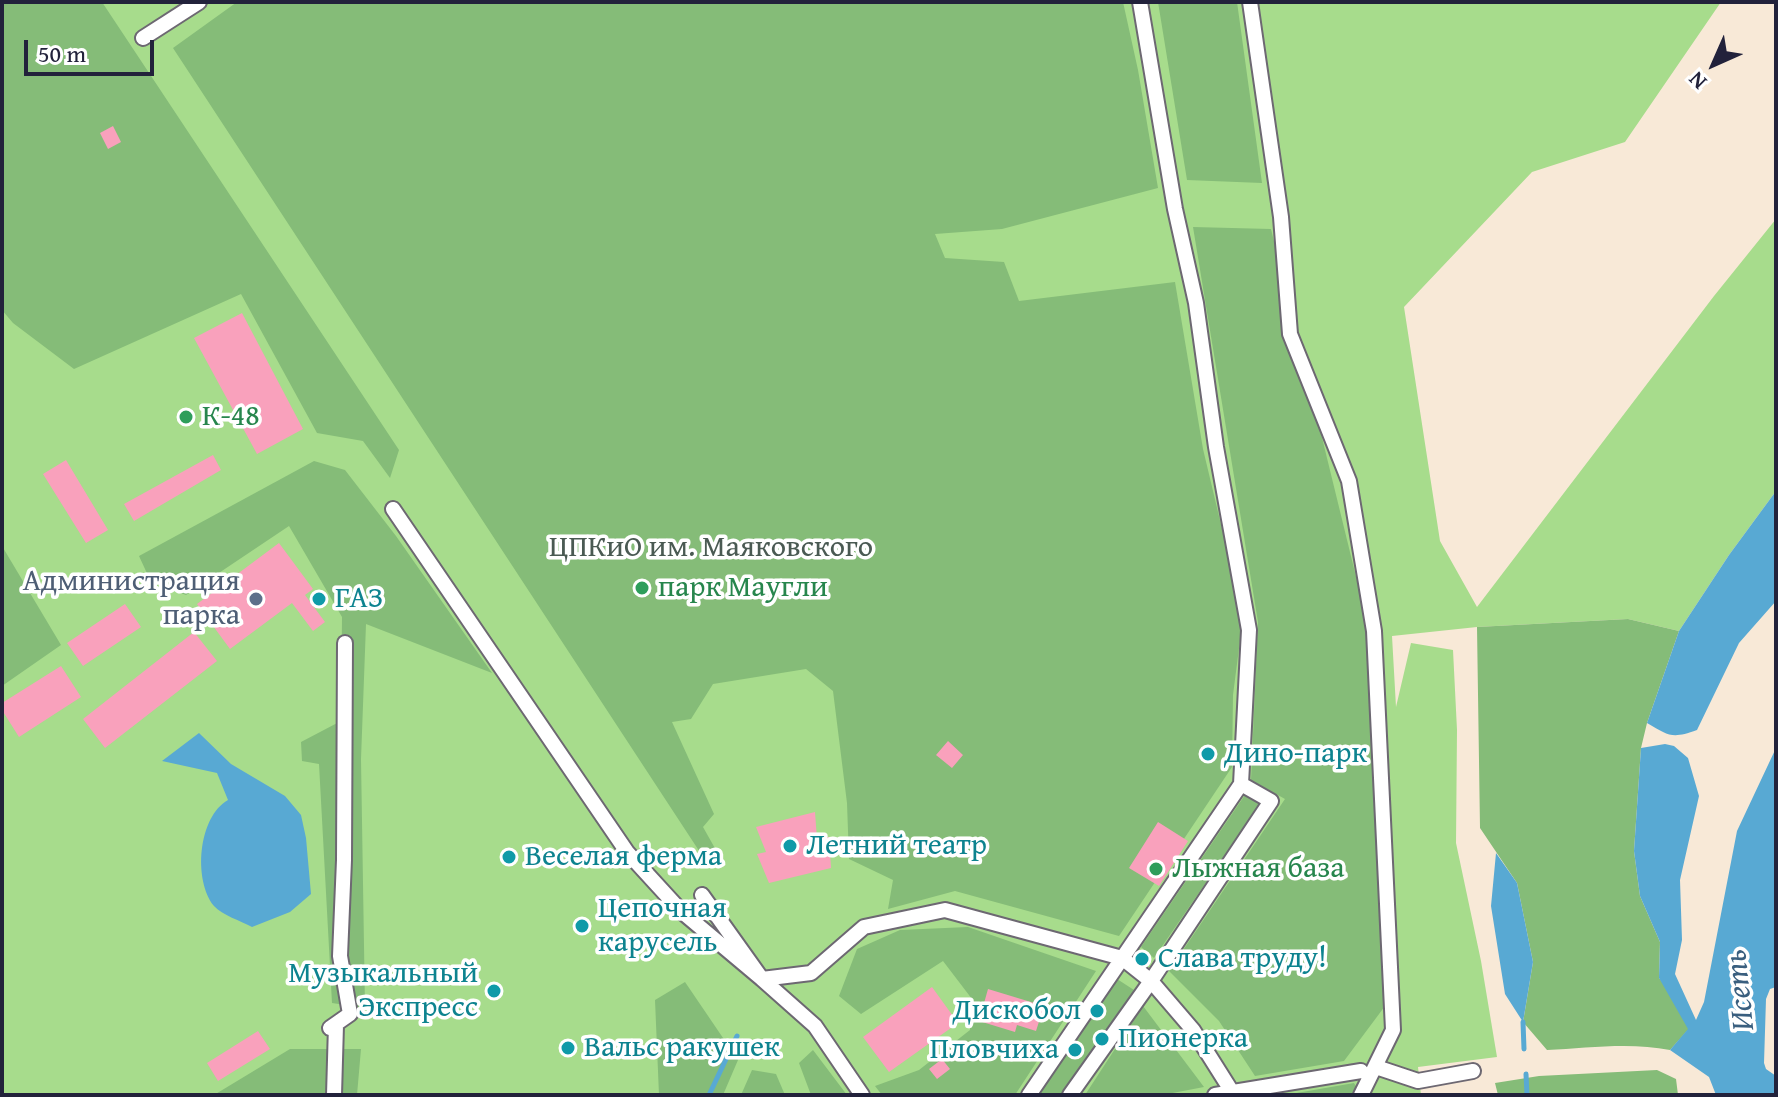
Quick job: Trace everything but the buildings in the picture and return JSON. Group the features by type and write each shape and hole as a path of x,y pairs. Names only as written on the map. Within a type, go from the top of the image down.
{"street":[{"path":"143,38 199,2"},
{"path":"1029,1095 1241,784 1249,630 1216,447 1196,303 1175,209 1140,2"},
{"path":"1250,2 1281,217 1290,334 1349,481 1374,631 1393,1030 1361,1095"},
{"path":"393,509 627,852 681,911 815,1026 862,1095"},
{"path":"334,1095 333,1026 350,1014 340,956 345,643"},
{"path":"1070,1095 1151,981 1271,801 1241,784"},
{"path":"702,895 762,979"},
{"path":"762,979 811,973 864,927 945,910 1122,958 1151,981 1193,1030 1233,1093"},
{"path":"1376,1067 1418,1081 1473,1071"},
{"path":"1215,1095 1361,1071"}],"green space":[{"name":"ЦПКиО им. Маяковского","path":"2,2 1721,2 1625,142 1532,172 1404,307 1440,541 1477,607 1776,219 1776,491 1679,631 1628,619 1477,627 1392,636 1396,707 1411,643 1453,650 1457,730 1456,843 1497,1057 1418,1067 1421,1095 2,1095"},
{"path":"2,2 102,2 399,450 390,478 363,441 317,433 241,294 74,369 13,323 2,310"},
{"path":"237,2 1123,2 1158,188 1002,229 935,234 945,258 1004,262 1019,301 1175,282 1203,449 1243,617 1233,695 1232,767 1119,936 955,891 888,909 893,880 849,859 847,803 833,691 806,669 713,684 691,719 672,722 714,814 703,827 721,859 709,866 173,48"},
{"path":"1158,2 1237,2 1262,183 1187,180"},
{"path":"1193,227 1271,229 1371,638 1385,1006 1344,1061 1255,1076 1219,1021 1169,971 1285,799 1251,780 1258,622"},
{"path":"314,461 345,470 396,536 492,673 366,624 361,759 365,1008 332,1003 319,764 302,761 301,742 341,721 342,617 289,526 186,595 151,582 139,556"},
{"path":"2,546 61,645 2,686"},
{"path":"1628,619 1679,631 1641,748 1634,851 1640,896 1660,942 1659,978 1696,1021 1670,1050 1624,1046 1547,1050 1523,1022 1533,962 1517,883 1480,828 1477,627"},
{"path":"1245,795 1260,804 1154,958 1141,947"},
{"path":"968,927 1096,971 1015,1095 882,1095 875,1086 919,1070 970,1030 972,999 943,961 861,1014 839,996 857,949 900,930"},
{"path":"1117,979 1134,990 1061,1095 1039,1095"},
{"path":"685,982 738,1060 723,1095 659,1095 655,1000"},
{"path":"1143,1006 1204,1087 1162,1095 1085,1095"},
{"path":"290,1049 361,1049 357,1095 214,1095"},
{"path":"813,1050 847,1095 811,1095 799,1063"},
{"path":"752,1070 776,1074 785,1095 741,1095"},
{"path":"1657,1070 1676,1079 1678,1095 1498,1095 1495,1083 1539,1076"},
{"path":"1354,1083 1361,1095 1285,1095"}],"water":[{"path":"1776,491 1776,601 1739,643 1697,730 1682,735 1661,731 1647,723 1679,631"},
{"path":"199,733 231,764 285,796 301,815 311,894 290,912 252,927 217,909 207,895 203,881 201,866 205,834 218,808 228,800 217,773 162,761"},
{"name":"Исеть","path":"1665,744 1674,746 1688,758 1699,796 1680,880 1682,940 1675,974 1696,1020 1704,1002 1737,831 1776,748 1776,987 1770,989 1766,999 1764,1063 1766,1069 1776,1076 1776,1095 1716,1095 1709,1077 1670,1050 1688,1029 1659,978 1660,942 1640,896 1634,851 1641,748"},
{"path":"1496,853 1517,883 1533,962 1523,1022 1505,994 1491,906"}],"waterway":[{"path":"1523,1022 1524,1049"},
{"path":"709,1095 737,1036"},
{"path":"1526,1074 1527,1095"}],"place":[{"name":"К-48","path":"186,417"},
{"name":"парк Маугли","path":"642,588"},
{"name":"Администрация парка","path":"256,599"},
{"name":"ГАЗ","path":"319,599"},
{"name":"Дино-парк","path":"1208,754"},
{"name":"Летний театр","path":"790,846"},
{"name":"Веселая ферма","path":"509,857"},
{"name":"Лыжная база","path":"1156,869"},
{"name":"Цепочная карусель","path":"582,926"},
{"name":"Слава труду!","path":"1142,959"},
{"name":"Музыкальный Экспресс","path":"494,991"},
{"name":"Дискобол","path":"1097,1011"},
{"name":"Пионерка","path":"1102,1039"},
{"name":"Вальс ракушек","path":"568,1048"},
{"name":"Пловчиха","path":"1075,1050"}]}
